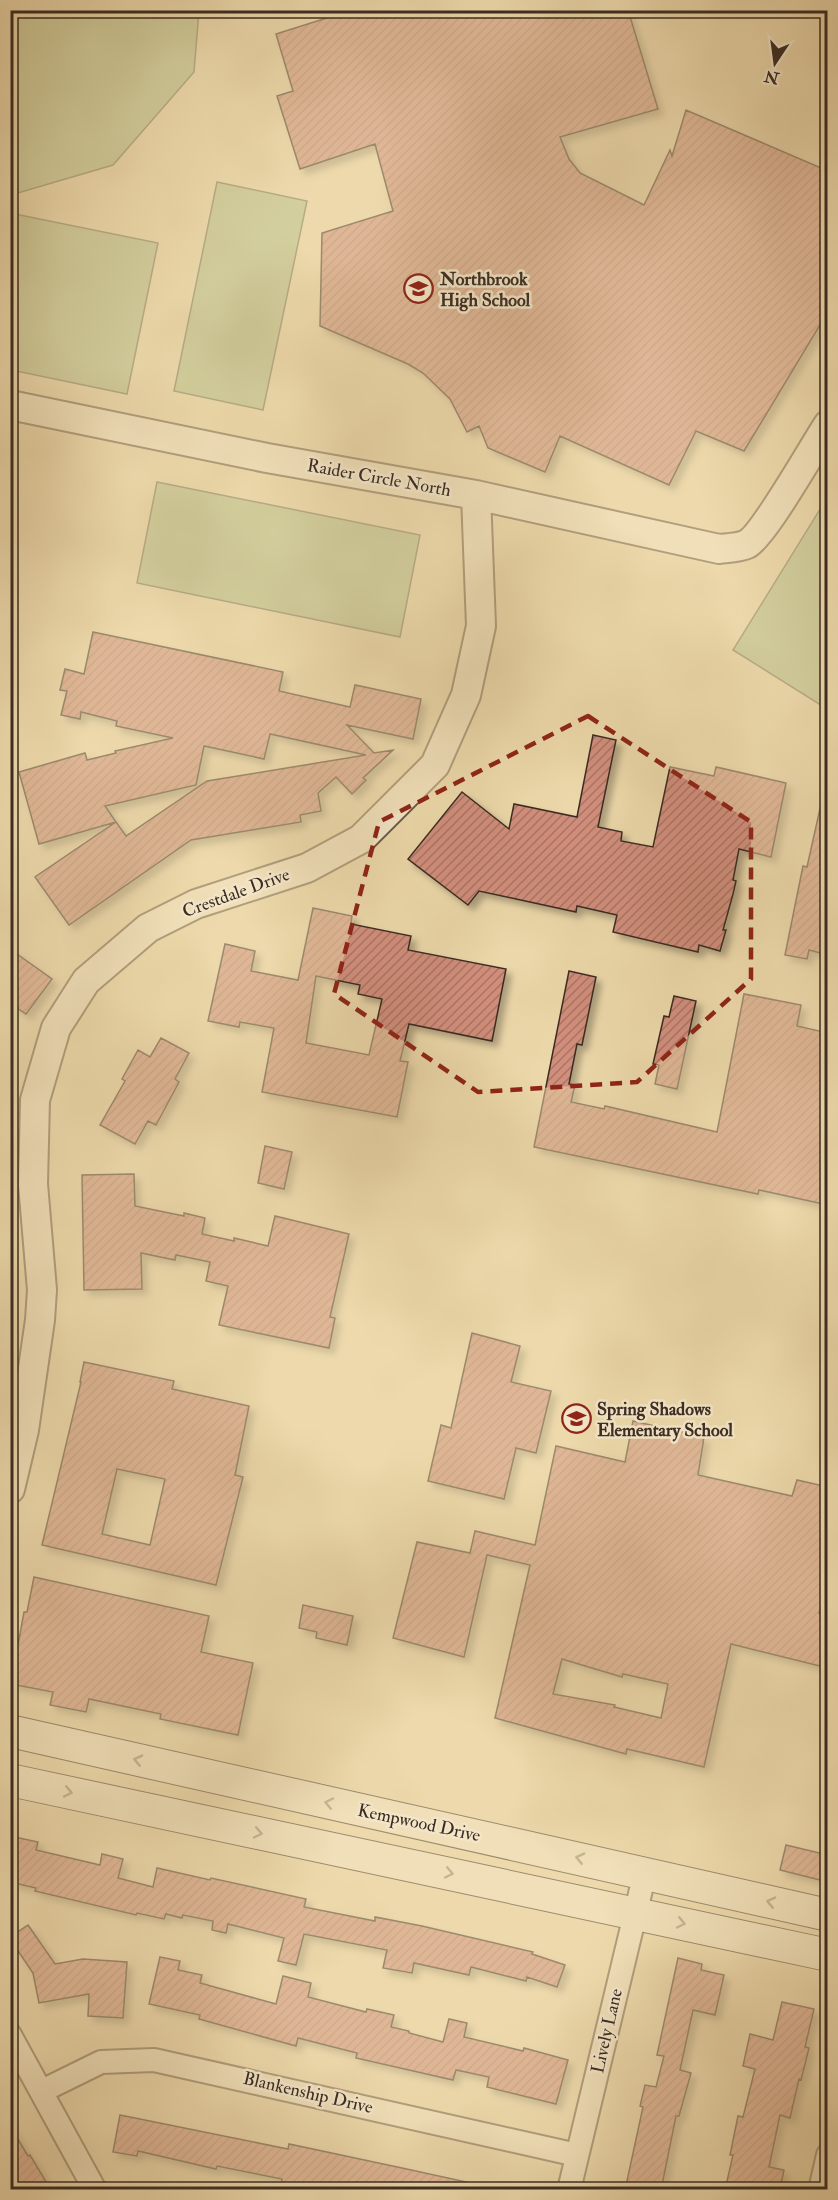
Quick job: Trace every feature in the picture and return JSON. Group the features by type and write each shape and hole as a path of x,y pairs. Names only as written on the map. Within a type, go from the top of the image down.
{"main road":[{"name":"Kempwood Drive","path":"10,1731 828,1915"},
{"path":"182,1817 191,1772"},
{"path":"10,1780 828,1955"},
{"path":"407,1864 415,1821"}],"street":[{"name":"Raider Circle North","path":"10,405 267,458 476,495 719,549 746,544 766,522 828,425"},
{"name":"Crestdale Drive","path":"10,1489 24,1430 40,1320 42,1290 33,1184 35,1100 56,1028 86,981 148,928 196,904 307,868 362,839 435,765 466,695 481,626 476,495"},
{"name":"Lively Lane","path":"570,2190 645,1873"},
{"path":"10,2035 95,2190"},
{"name":"Blankenship Drive","path":"42,2091 101,2062 154,2060 577,2155"},
{"path":"820,2190 828,2155"}],"highlighted area":[{"path":"588,716 751,822 751,979 637,1082 478,1092 334,994 379,822"}],"green space":[{"path":"11,10 199,11 194,72 113,165 11,195"},
{"path":"217,182 307,201 263,410 174,391"},
{"path":"10,213 158,243 127,394 11,370"},
{"path":"157,482 420,535 400,637 137,583"},
{"path":"827,498 828,709 733,650"}],"building":[{"name":"Northbrook High School","path":"352,10 628,10 658,109 560,137 569,159 580,173 644,205 670,150 672,156 686,110 828,171 828,307 820,325 744,451 696,431 669,485 560,436 545,472 488,448 479,426 467,432 450,399 423,373 408,364 320,326 322,233 393,211 375,144 300,169 277,96 293,91 276,34"},
{"path":"93,632 283,672 279,691 350,707 355,685 421,699 413,739 347,725 374,753 393,750 363,778 366,780 352,794 336,777 318,793 321,811 300,815 301,822 191,840 69,925 35,877 116,822 39,844 19,772 85,753 87,760 173,738 116,726 117,721 81,712 80,719 61,715 67,691 60,690 65,669 84,674","holes":["270,734 366,755 207,781 126,836 105,806 196,785 204,746 264,759"]},
{"path":"593,735 616,740 598,827 622,832 621,841 653,847 670,767 714,776 716,767 786,783 771,857 739,849 733,880 736,881 720,951 699,945 698,952 613,932 617,915 577,906 576,912 479,891 468,905 408,859 462,792 509,829 514,804 577,817"},
{"path":"821,804 828,805 828,955 809,950 807,959 785,955 803,866 807,867"},
{"path":"313,908 352,916 351,924 411,936 408,950 506,969 492,1041 409,1024 400,1061 408,1062 397,1117 262,1092 274,1028 240,1022 239,1027 208,1021 225,944 255,951 251,971 298,980","holes":["316,976 360,985 358,994 382,999 369,1055 306,1043"]},
{"path":"10,949 52,979 26,1014 10,1003"},
{"path":"569,971 596,977 582,1045 577,1044 569,1084 575,1085 571,1102 604,1109 605,1106 717,1132 744,994 801,1005 797,1026 828,1033 828,1205 759,1190 758,1194 534,1147"},
{"path":"674,996 696,1001 677,1089 655,1084 659,1065 653,1064 664,1016 669,1017"},
{"path":"161,1038 189,1053 175,1079 179,1082 156,1125 148,1121 135,1144 100,1125 125,1081 122,1079 138,1050 150,1057"},
{"path":"265,1146 292,1152 284,1189 258,1183"},
{"path":"134,1174 135,1206 205,1218 202,1234 268,1246 275,1216 349,1234 330,1317 335,1318 329,1348 219,1325 228,1286 206,1281 210,1262 176,1255 175,1260 141,1253 142,1289 84,1290 82,1175"},
{"path":"472,1333 520,1346 511,1382 551,1391 536,1453 516,1448 504,1499 428,1481 441,1425 451,1428"},
{"path":"84,1362 174,1381 172,1389 249,1406 235,1475 243,1477 216,1585 42,1545","holes":["117,1469 165,1479 150,1545 102,1534"]},
{"path":"633,1421 704,1437 698,1475 792,1496 797,1480 828,1487 828,1574 819,1613 828,1614 828,1668 731,1644 704,1767 627,1749 626,1754 495,1718 530,1565 487,1555 464,1657 393,1638 417,1542 470,1553 475,1531 535,1545 556,1446 625,1462","holes":["562,1659 622,1677 623,1674 668,1684 661,1718 614,1707 615,1705 553,1694"]},
{"path":"34,1577 209,1616 201,1652 253,1663 238,1735 160,1719 161,1714 89,1699 86,1712 50,1705 53,1692 11,1684 24,1612 27,1612"},
{"path":"303,1605 353,1616 347,1645 316,1638 317,1632 299,1628"},
{"path":"10,1836 38,1842 36,1850 100,1865 102,1854 123,1859 118,1878 153,1887 157,1868 210,1880 211,1878 306,1899 304,1907 375,1921 375,1917 422,1926 533,1952 532,1954 565,1965 557,1987 527,1977 526,1981 471,1967 469,1975 414,1963 412,1973 383,1968 387,1950 304,1934 296,1965 278,1961 284,1938 228,1924 226,1933 212,1930 213,1921 183,1915 182,1918 166,1914 164,1919 137,1913 136,1915 35,1891 36,1888 10,1882"},
{"path":"786,1845 828,1855 828,1882 780,1870"},
{"path":"28,1925 55,1964 83,1959 127,1962 123,2018 88,2016 89,1994 39,2003 33,1973 10,1939"},
{"path":"160,1957 180,1961 178,1970 202,1975 200,1983 276,2004 283,1976 311,1983 308,1997 366,2012 367,2009 394,2015 391,2027 409,2031 409,2033 443,2042 449,2019 467,2023 464,2037 523,2051 524,2048 568,2060 556,2104 487,2087 489,2077 456,2070 453,2080 356,2058 357,2053 298,2038 296,2046 199,2019 200,2015 149,2004"},
{"path":"678,1958 702,1964 701,1970 724,1975 715,2015 693,2010 680,2070 691,2073 679,2116 676,2116 661,2190 625,2190 643,2107 640,2106 645,2085 656,2087 664,2056 657,2055"},
{"path":"782,2002 814,2009 805,2047 809,2048 801,2080 799,2079 790,2118 780,2115 769,2167 784,2170 780,2189 768,2186 767,2190 725,2190 733,2155 730,2155 738,2116 743,2117 755,2069 743,2066 750,2034 773,2040"},
{"path":"120,2115 288,2149 289,2144 402,2168 471,2183 470,2190 339,2190 306,2186 305,2190 280,2190 282,2179 217,2166 216,2169 138,2151 137,2156 113,2152"},
{"path":"10,2126 28,2156 30,2155 51,2190 10,2190"}],"place":[{"name":"Northbrook High School","path":"419,289"},
{"name":"Spring Shadows Elementary School","path":"576,1419"}]}
